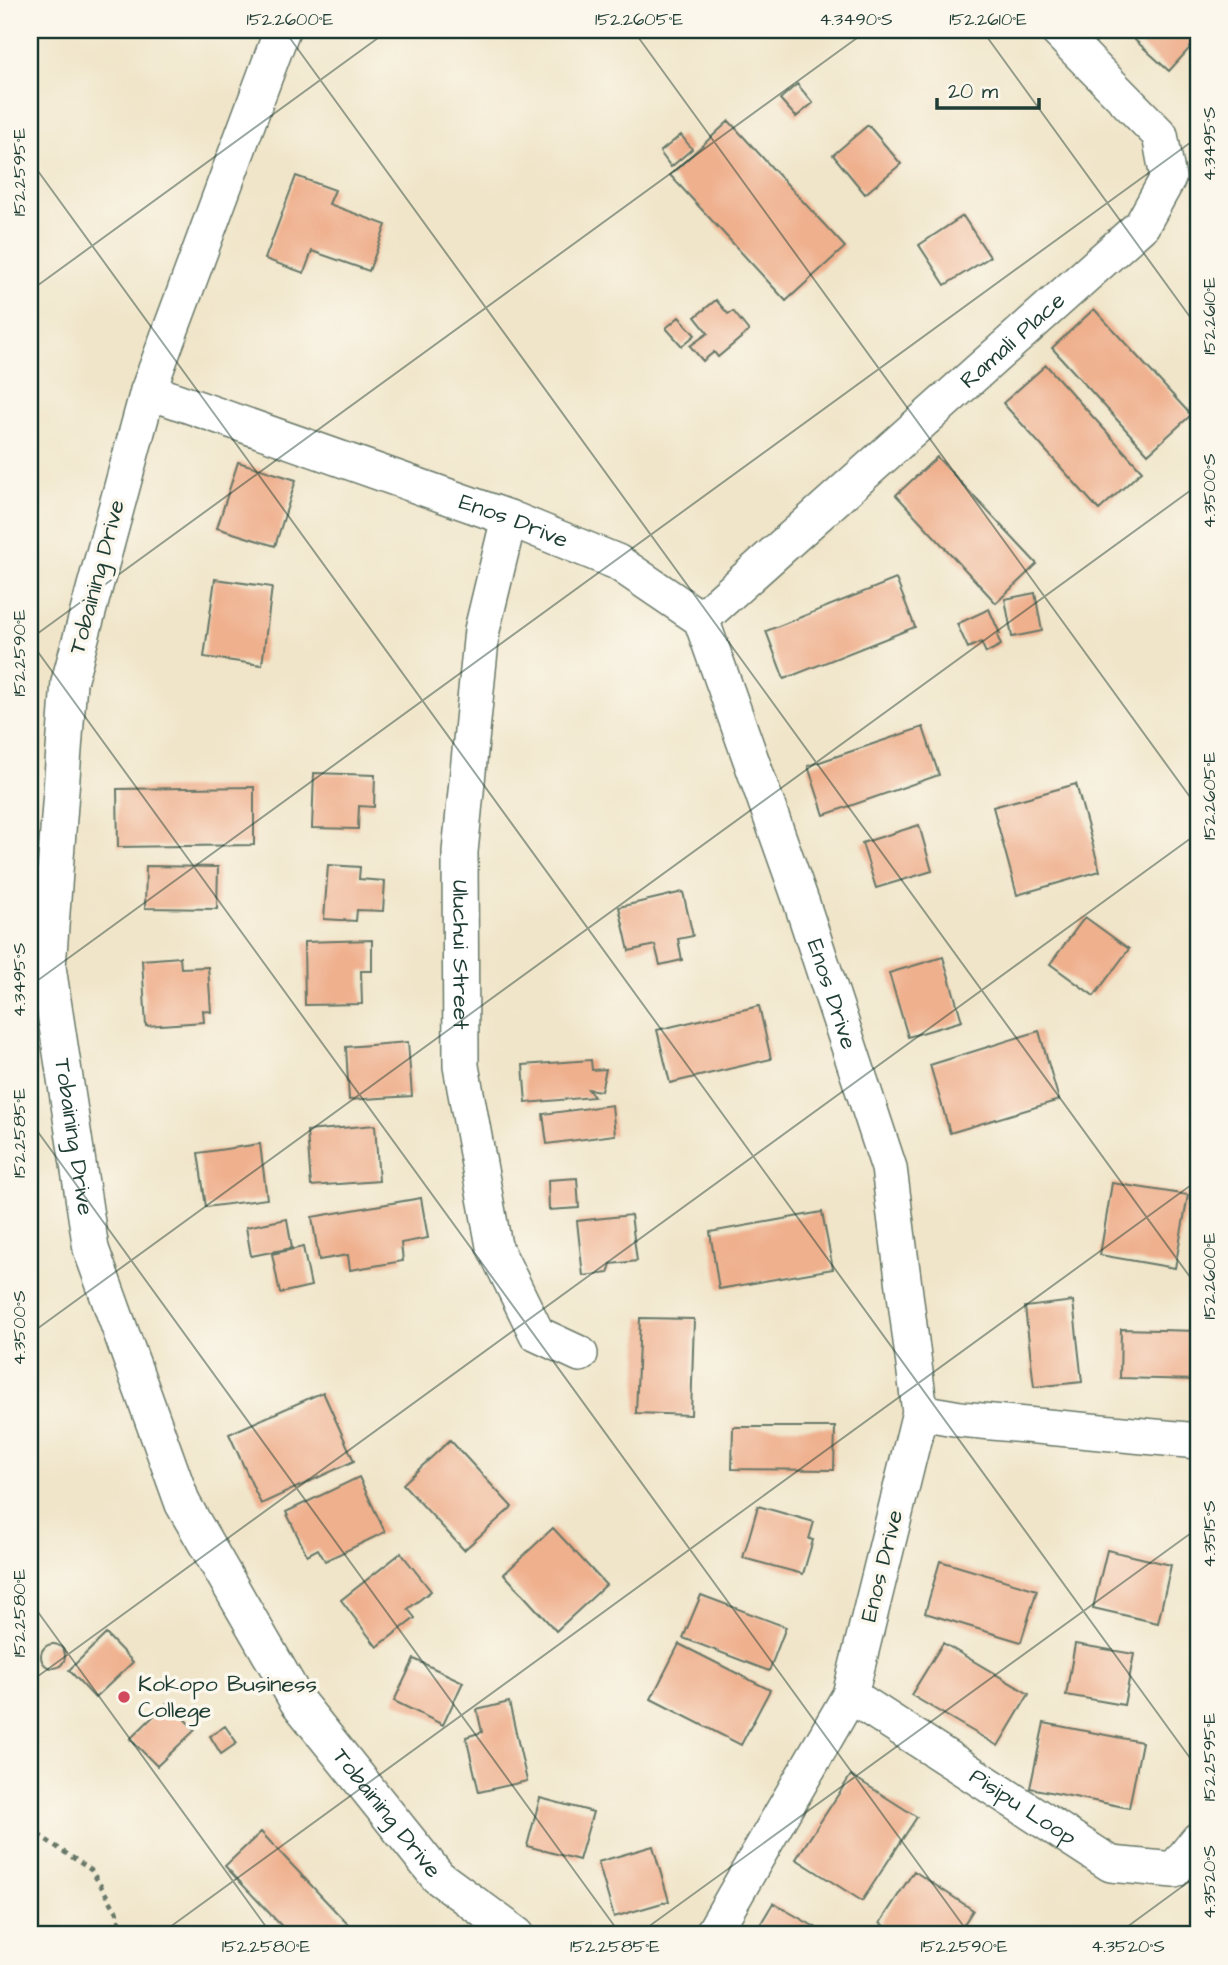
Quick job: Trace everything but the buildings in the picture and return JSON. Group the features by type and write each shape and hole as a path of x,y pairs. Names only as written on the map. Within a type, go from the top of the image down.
{"street":[{"name":"Tobaining Drive","path":"282,30 148,391 69,682 48,967 91,1249 183,1504 297,1701 438,1878 517,1935"},
{"name":"Ramali Place","path":"701,619 1142,225 1168,178 1160,135 1056,30"},
{"name":"Enos Drive","path":"148,391 509,518 617,562 701,619 801,901 889,1168 920,1412 850,1695 712,1935"},
{"name":"Uluchui Street","path":"509,518 482,630 460,852 461,1066 494,1246 537,1334 580,1354"},
{"path":"920,1412 960,1419 1198,1441"},
{"name":"Pisipu Loop","path":"850,1695 1111,1864 1174,1870 1198,1840"}],"path":[{"path":"30,1829 91,1870 117,1912 123,1935"}],"place":[{"name":"Kokopo Business College","path":"124,1697"}]}
